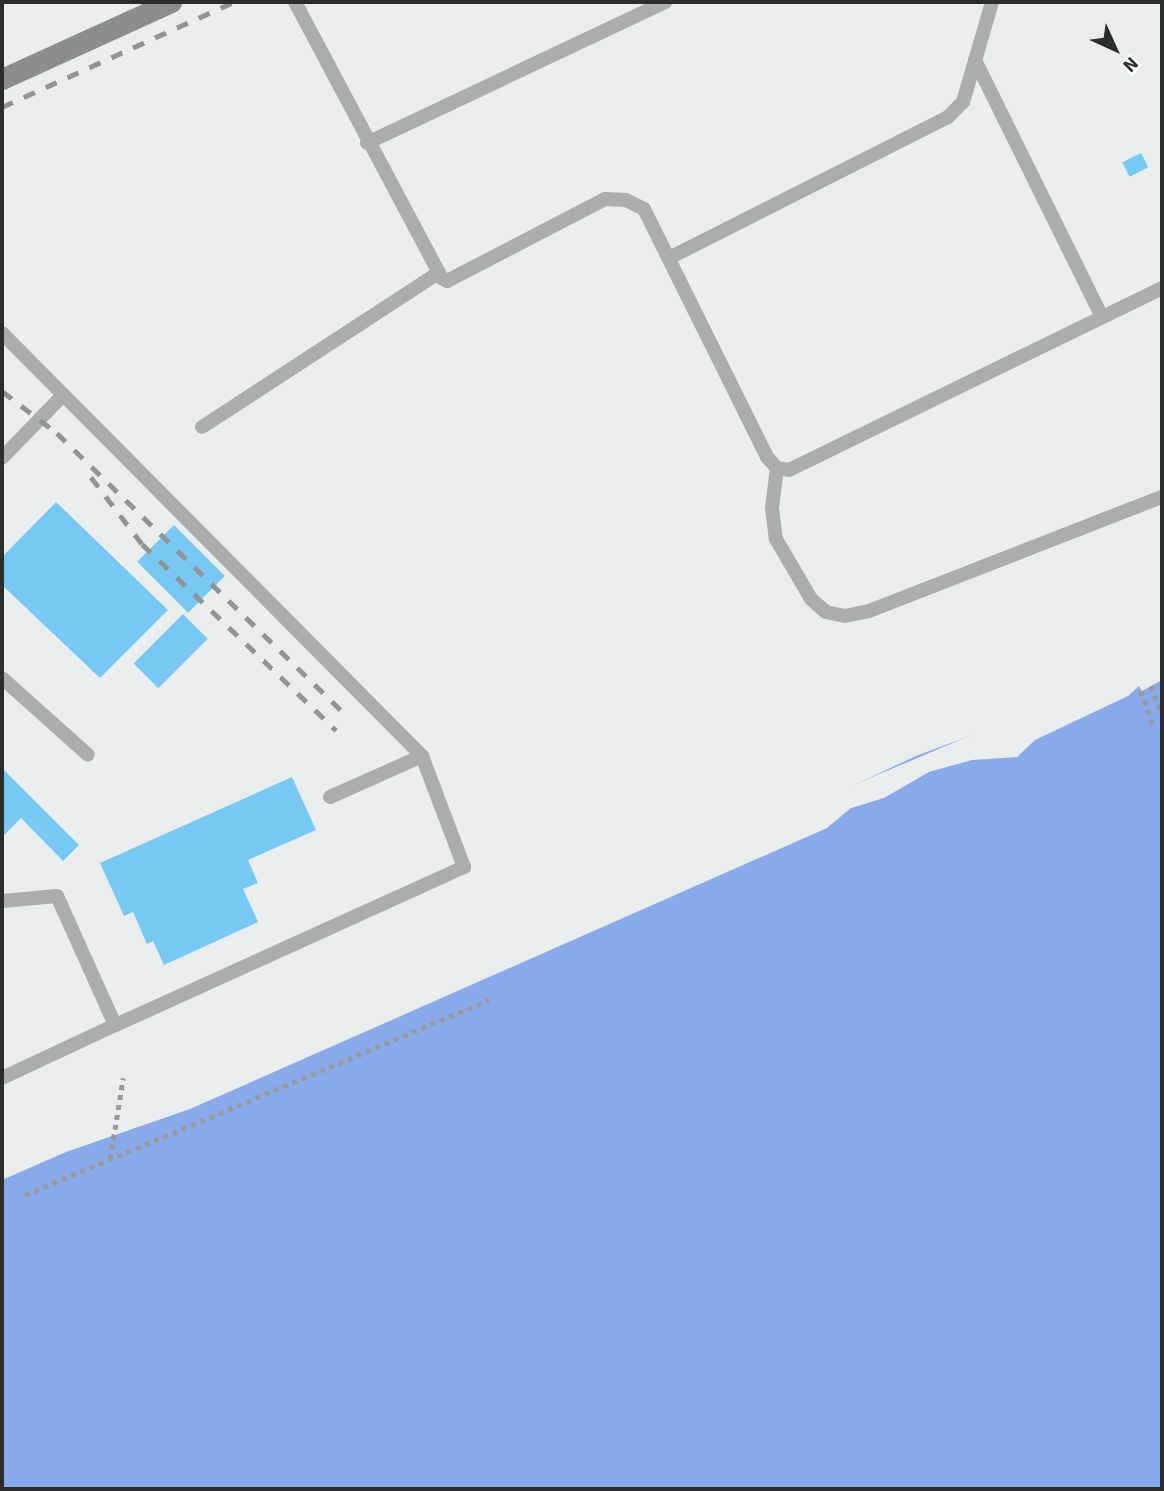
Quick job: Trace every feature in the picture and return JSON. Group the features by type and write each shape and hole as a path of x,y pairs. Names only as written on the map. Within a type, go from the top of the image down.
{"street":[{"path":"2,79 172,2"}],"lane":[{"path":"295,2 437,274 446,281 605,200 626,200 644,209 776,468 772,508 776,539 811,599 826,612 845,616 869,611 1162,496"},
{"path":"368,143 665,2"},
{"path":"668,258 948,117 963,102 992,2"},
{"path":"975,60 1102,317"},
{"path":"202,427 437,274"},
{"path":"776,468 789,470 1162,288"},
{"path":"2,333 422,756 464,867 2,1078"},
{"path":"2,458 63,395"},
{"path":"2,678 88,755"},
{"path":"330,797 422,756"},
{"path":"2,901 57,896 116,1026"}],"path":[{"path":"1151,686 1162,714"},
{"path":"1141,691 1154,727"},
{"path":"25,1195 489,1000"},
{"path":"110,1159 122,1079"}],"water":[{"path":"1162,680 1162,1489 2,1489 2,1149 803,809 916,756 991,728 1035,740 1128,696 1139,686 1142,691"}],"pier":[{"path":"995,725 1035,740 1017,757 972,760 929,772 884,798 851,808 827,828 190,1109 66,1152 2,1180 2,1146"}],"building":[{"path":"1141,153 1148,167 1130,177 1122,163"},
{"path":"56,502 168,610 100,678 2,585 2,557"},
{"path":"174,525 225,576 188,613 137,562"},
{"path":"183,614 208,639 158,688 134,663"},
{"path":"2,768 79,845 63,861 21,818 2,837"},
{"path":"292,777 316,830 248,860 258,883 243,889 258,922 164,965 153,941 147,944 133,912 124,916 100,863"}],"railway":[{"path":"2,107 234,2"},
{"path":"2,391 57,433 348,717"},
{"path":"91,477 142,544 336,730"}]}
